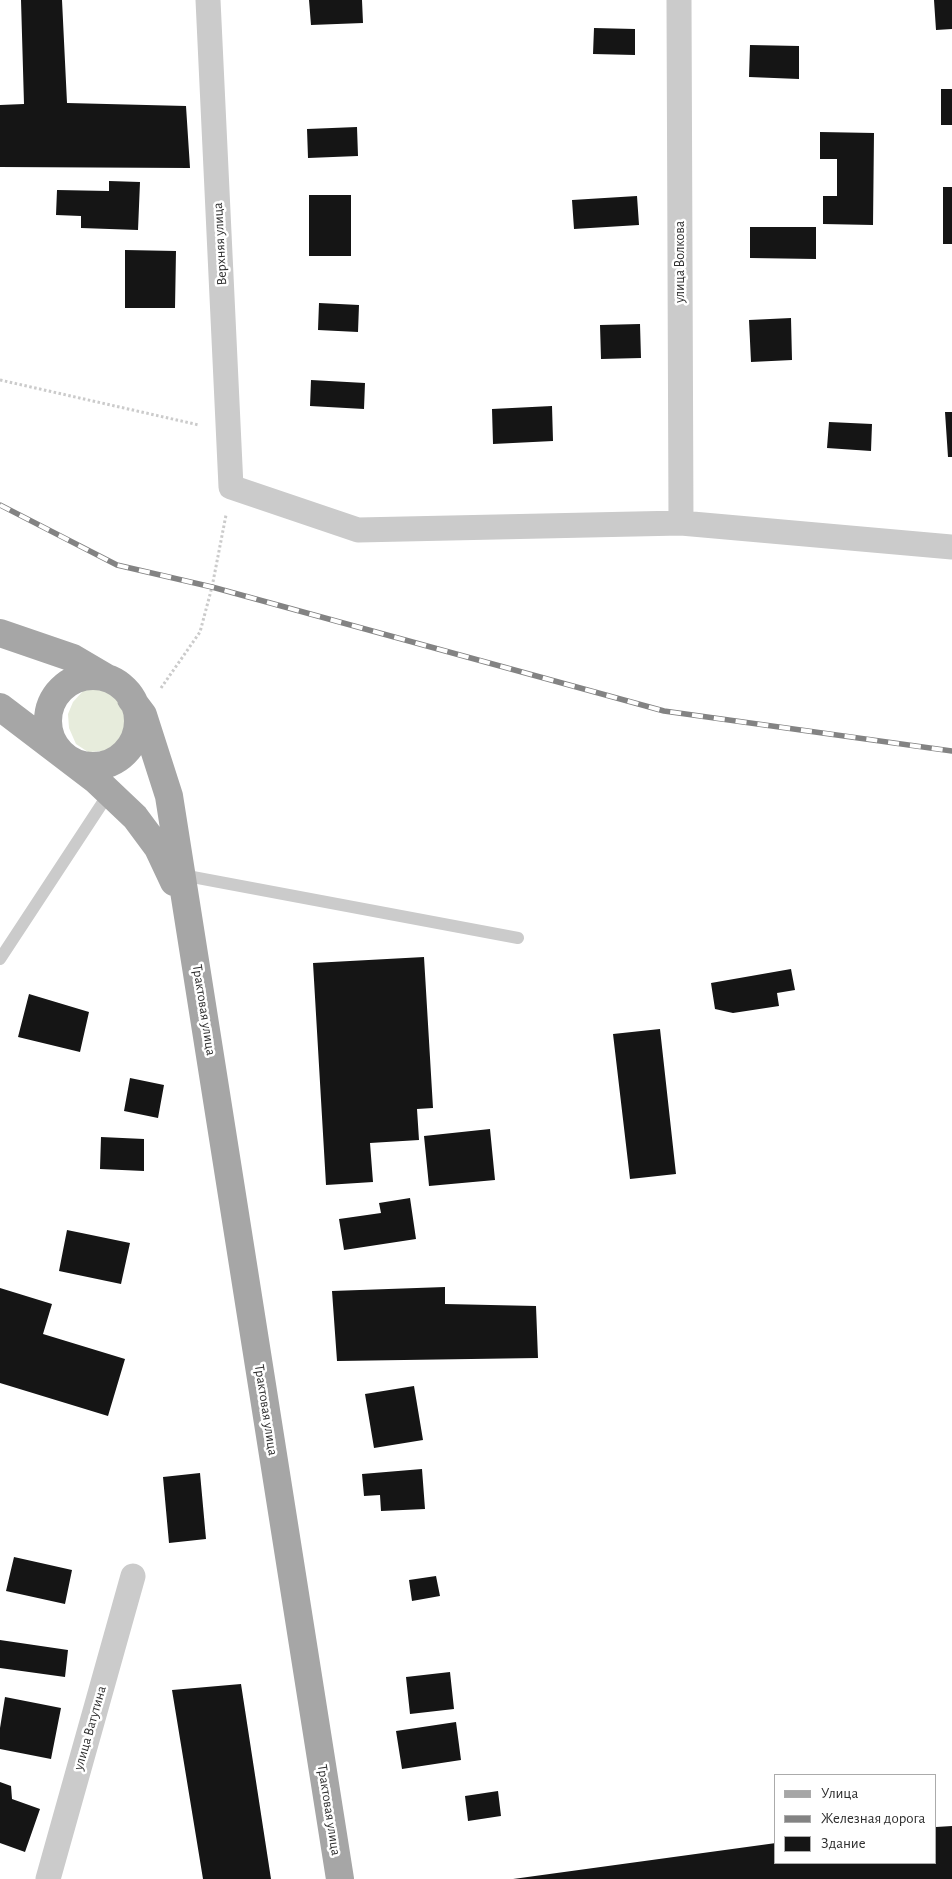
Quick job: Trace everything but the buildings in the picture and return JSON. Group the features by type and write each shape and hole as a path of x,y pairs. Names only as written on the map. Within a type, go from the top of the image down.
{"main road":[{"path":"0,633 73,658 129,698 137,712 137,727 133,741 125,753 113,762 99,766 85,765 71,760 59,751 51,738 48,723 50,708 57,694 68,684 82,678 98,677 129,698 169,796 193,942"},
{"path":"0,706 71,760 135,817 158,848 173,878 193,942"},
{"name":"Трактовая улица","path":"193,942 340,1879"}],"street":[{"name":"Верхняя улица","path":"208,0 231,487"},
{"name":"улица Волкова","path":"679,0 681,523"},
{"path":"231,487 358,530 681,523 952,547"},
{"name":"улица Ватутина","path":"48,1879 133,1576"}],"lane":[{"path":"0,959 109,793"},
{"path":"182,875 518,938"}],"path":[{"path":"0,380 228,431"},
{"path":"129,698 200,632 212,587 231,487"}],"green space":[{"path":"101,685 108,687 121,698 130,715 129,727 126,735 112,747 103,751 88,752 76,744 69,728 68,714 73,702 83,691"}],"railway":[{"path":"0,505 117,565 212,587 664,711 952,751"}]}
